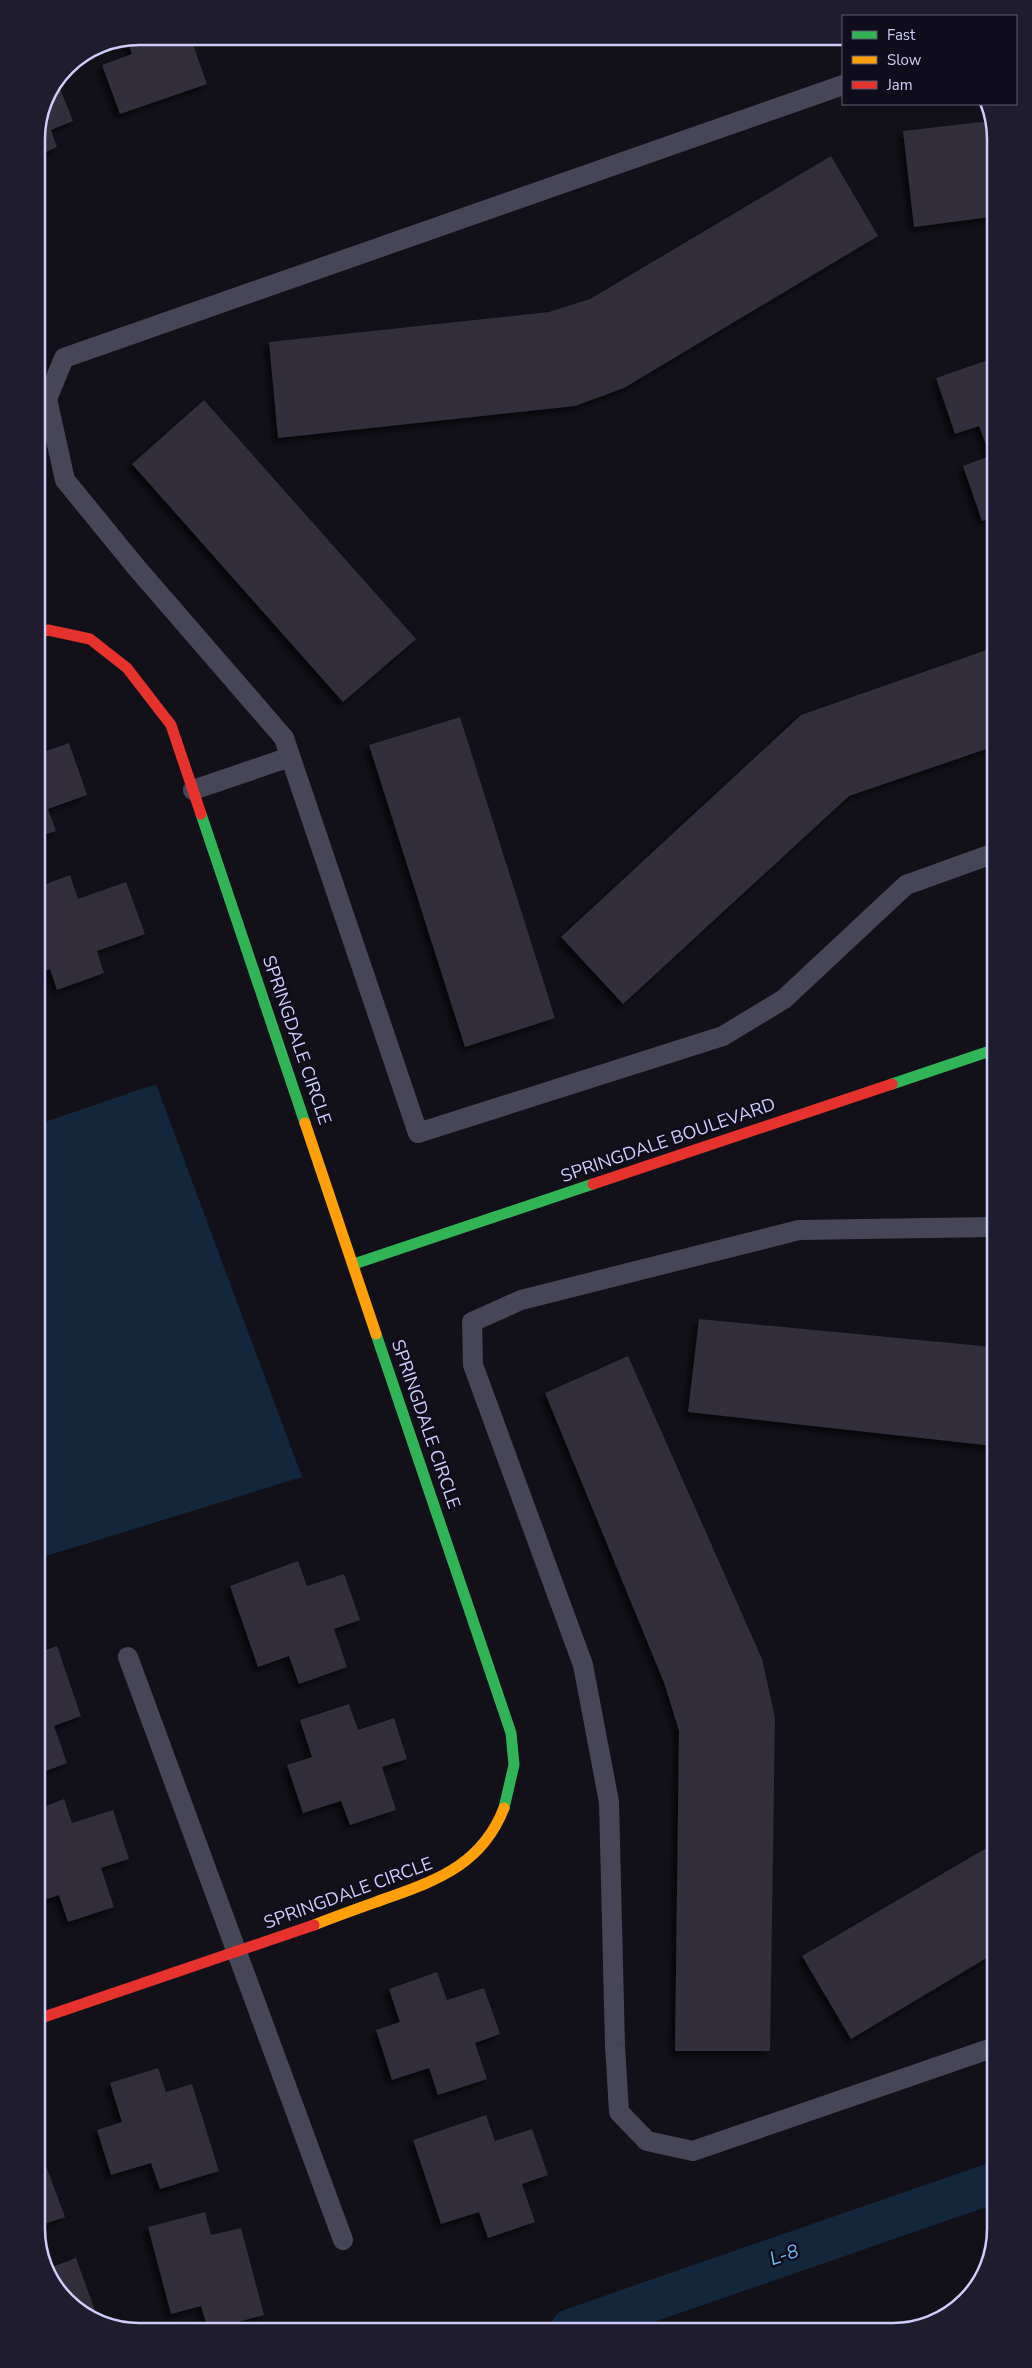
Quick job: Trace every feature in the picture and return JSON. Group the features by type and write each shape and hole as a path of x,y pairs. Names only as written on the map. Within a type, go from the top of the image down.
{"street":[{"name":"SPRINGDALE CIRCLE","path":"45,631 48,630 90,639 127,668 171,725 511,1734 514,1763 510,1794 499,1822 476,1853 452,1872 424,1885 238,1952 45,2017"},
{"name":"SPRINGDALE BOULEVARD","path":"354,1264 987,1052"}],"lane":[{"path":"842,86 64,358 47,400 65,480 136,567 284,738 418,1133 723,1036 784,999 906,885 987,856"},
{"path":"193,790 290,757"},
{"path":"987,1228 800,1230 521,1300 472,1322 472,1339 473,1365 583,1665 609,1802 615,2045 619,2112 647,2141 693,2151 987,2050"},
{"path":"128,1657 343,2240"}],"water":[{"path":"156,1084 302,1477 45,1556 45,1122"}],"building":[{"path":"193,45 207,84 120,114 102,65 132,54 129,46"},
{"path":"60,89 73,121 51,130 57,147 45,152 45,133 48,115"},
{"path":"985,122 987,139 987,217 914,227 903,131"},
{"path":"831,156 878,236 624,388 575,406 278,438 269,342 549,312 590,299"},
{"path":"987,360 987,448 979,426 955,434 936,378"},
{"path":"204,400 416,639 343,702 132,464"},
{"path":"987,457 987,519 982,521 963,466"},
{"path":"987,650 987,749 849,796 623,1004 561,937 801,715"},
{"path":"460,717 555,1018 465,1047 369,745"},
{"path":"69,743 87,795 48,809 56,831 45,835 45,752"},
{"path":"70,875 78,899 126,882 145,934 97,951 104,973 57,990 50,969 45,971 45,884"},
{"path":"699,1319 987,1346 987,1445 688,1412"},
{"path":"628,1356 762,1659 775,1718 770,2051 675,2051 679,1731 665,1685 545,1393"},
{"path":"298,1561 307,1586 344,1574 360,1620 334,1629 347,1667 299,1684 289,1656 258,1667 230,1586"},
{"path":"57,1646 81,1716 54,1726 67,1763 45,1771 45,1650"},
{"path":"349,1704 358,1730 394,1718 407,1759 382,1767 396,1810 350,1825 341,1801 303,1813 287,1765 312,1757 300,1720"},
{"path":"64,1799 72,1823 113,1810 129,1859 101,1868 114,1907 68,1922 59,1895 45,1900 45,1806"},
{"path":"987,1848 987,1958 851,2039 802,1956"},
{"path":"437,1972 447,2000 484,1988 500,2034 475,2043 487,2079 438,2095 429,2068 392,2080 376,2030 400,2022 389,1989"},
{"path":"158,2068 166,2092 192,2084 219,2171 160,2189 151,2163 111,2175 97,2130 122,2122 110,2083"},
{"path":"486,2115 495,2141 532,2129 548,2175 522,2184 535,2222 488,2238 479,2212 441,2224 413,2140"},
{"path":"45,2163 65,2217 45,2224"},
{"path":"205,2212 211,2235 241,2228 264,2315 234,2323 206,2323 201,2306 171,2314 148,2227"},
{"path":"76,2258 95,2312 82,2304 64,2286 53,2267"}],"waterway":[{"name":"L-8","path":"588,2323 987,2185"}],"traffic: fast":[{"path":"201,814 305,1123"},
{"path":"892,1084 987,1052"},
{"path":"354,1264 593,1184"},
{"path":"376,1334 511,1733 514,1765 504,1808"}],"traffic: slow":[{"path":"305,1123 376,1334"},
{"path":"314,1925 409,1890 458,1866 484,1842 495,1827 504,1808"}],"traffic: jam":[{"path":"45,631 48,630 90,639 127,668 171,725 201,814"},
{"path":"593,1184 892,1084"},
{"path":"45,2017 314,1925"}]}
